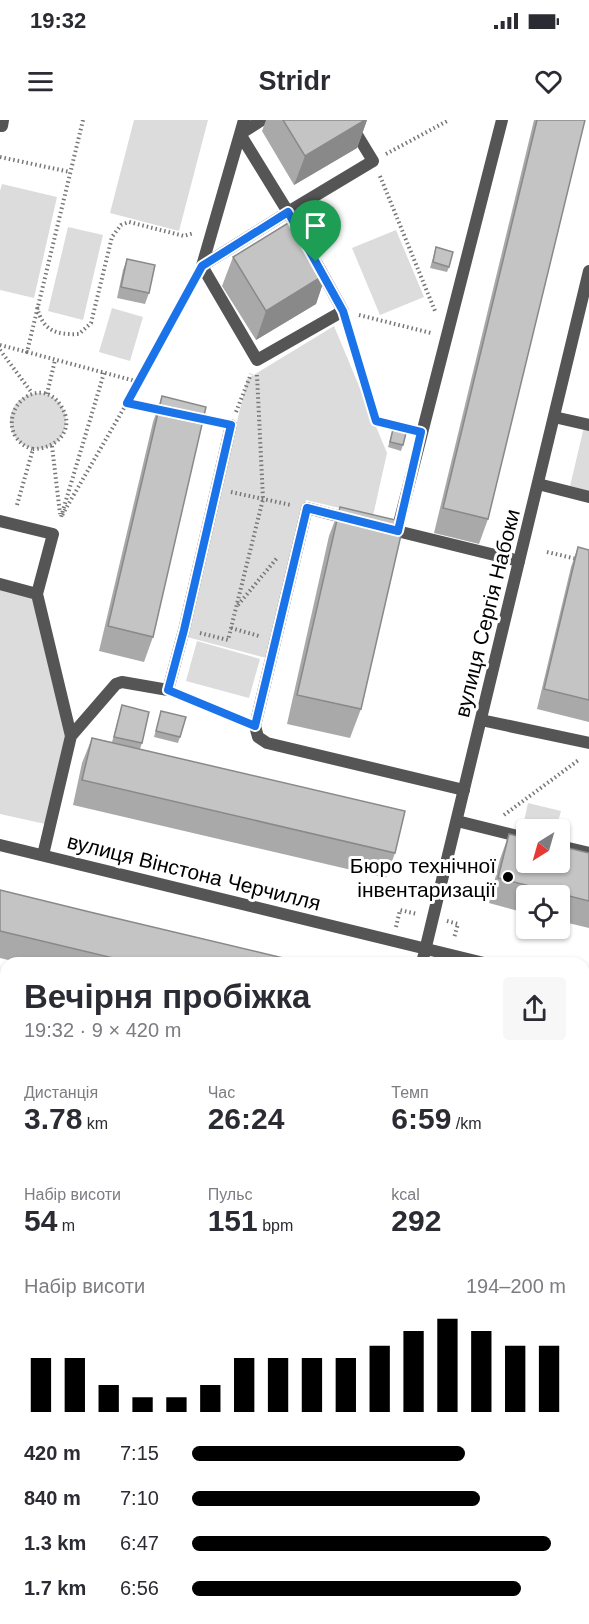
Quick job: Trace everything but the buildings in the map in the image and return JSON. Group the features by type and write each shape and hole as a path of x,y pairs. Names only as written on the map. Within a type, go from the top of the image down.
{"street":[{"path":"240,134 288,212 343,311 257,360 202,266 244,120"},
{"path":"240,134 262,120"},
{"path":"202,266 373,160 348,120"},
{"path":"501,120 421,432 392,529 519,561"},
{"name":"вулиця Сергія Набоки","path":"424,957 589,271"},
{"path":"554,417 589,425"},
{"path":"70,736 116,684 123,682 168,690 231,425"},
{"path":"538,484 589,497"},
{"path":"363,522 307,508 255,726 258,737 267,743 464,790"},
{"path":"0,521 52,534 37,594 70,736 43,855"},
{"path":"0,584 37,594"},
{"path":"481,720 589,743"},
{"path":"457,821 516,835"},
{"name":"вулиця Вінстона Черчилля","path":"0,844 459,957"},
{"path":"570,848 589,853"}],"path":[{"path":"27,352 83,120"},
{"path":"446,336 373,160 449,120"},
{"path":"0,157 70,172"},
{"path":"37,307 40,320 54,332 80,334 91,323 112,237 121,225 129,222 183,236 195,232 200,226"},
{"path":"52,534 202,266"},
{"path":"343,311 446,336"},
{"path":"343,311 376,421 421,432"},
{"path":"0,345 139,382"},
{"path":"0,350 32,393"},
{"path":"47,394 56,360"},
{"path":"196,418 231,425 257,360"},
{"path":"184,630 228,640 237,607 263,499 257,360"},
{"path":"61,517 104,373"},
{"path":"32,393 47,394 59,402 65,411 67,421 60,439 52,446 43,449 33,449 20,443 12,433 10,426 13,407 22,397 32,393"},
{"path":"127,403 161,410"},
{"path":"52,446 61,517"},
{"path":"17,505 33,449"},
{"path":"216,489 307,508"},
{"path":"547,552 579,560"},
{"path":"237,607 280,554"},
{"path":"231,628 275,640"},
{"path":"168,690 255,726"},
{"path":"487,828 589,753"}],"shaded area":[{"path":"134,120 208,120 179,231 110,213"},
{"path":"2,184 57,197 34,298 0,290 0,191"},
{"path":"68,227 103,235 83,320 48,311"},
{"path":"396,230 424,297 380,315 352,248"},
{"path":"112,308 143,317 130,361 99,352"},
{"path":"334,326 387,453 373,516 306,500 266,658 187,637 247,379"},
{"path":"32,393 44,393 58,401 66,415 64,432 58,441 44,449 32,449 15,437 10,427 10,415 22,398"},
{"path":"584,427 589,428 589,491 570,486"},
{"path":"0,584 37,594 71,736 50,825 0,814"},
{"path":"197,641 260,659 249,698 186,681"},
{"path":"528,803 561,811 559,819 525,819"}],"place":[{"name":"Бюро технічної інвентаризації","path":"508,877"}],"route":[{"path":"288,212 316,262 343,311 376,421 421,432 398,531 307,508 255,726 168,690 231,425 127,403 202,266 288,212"}]}
